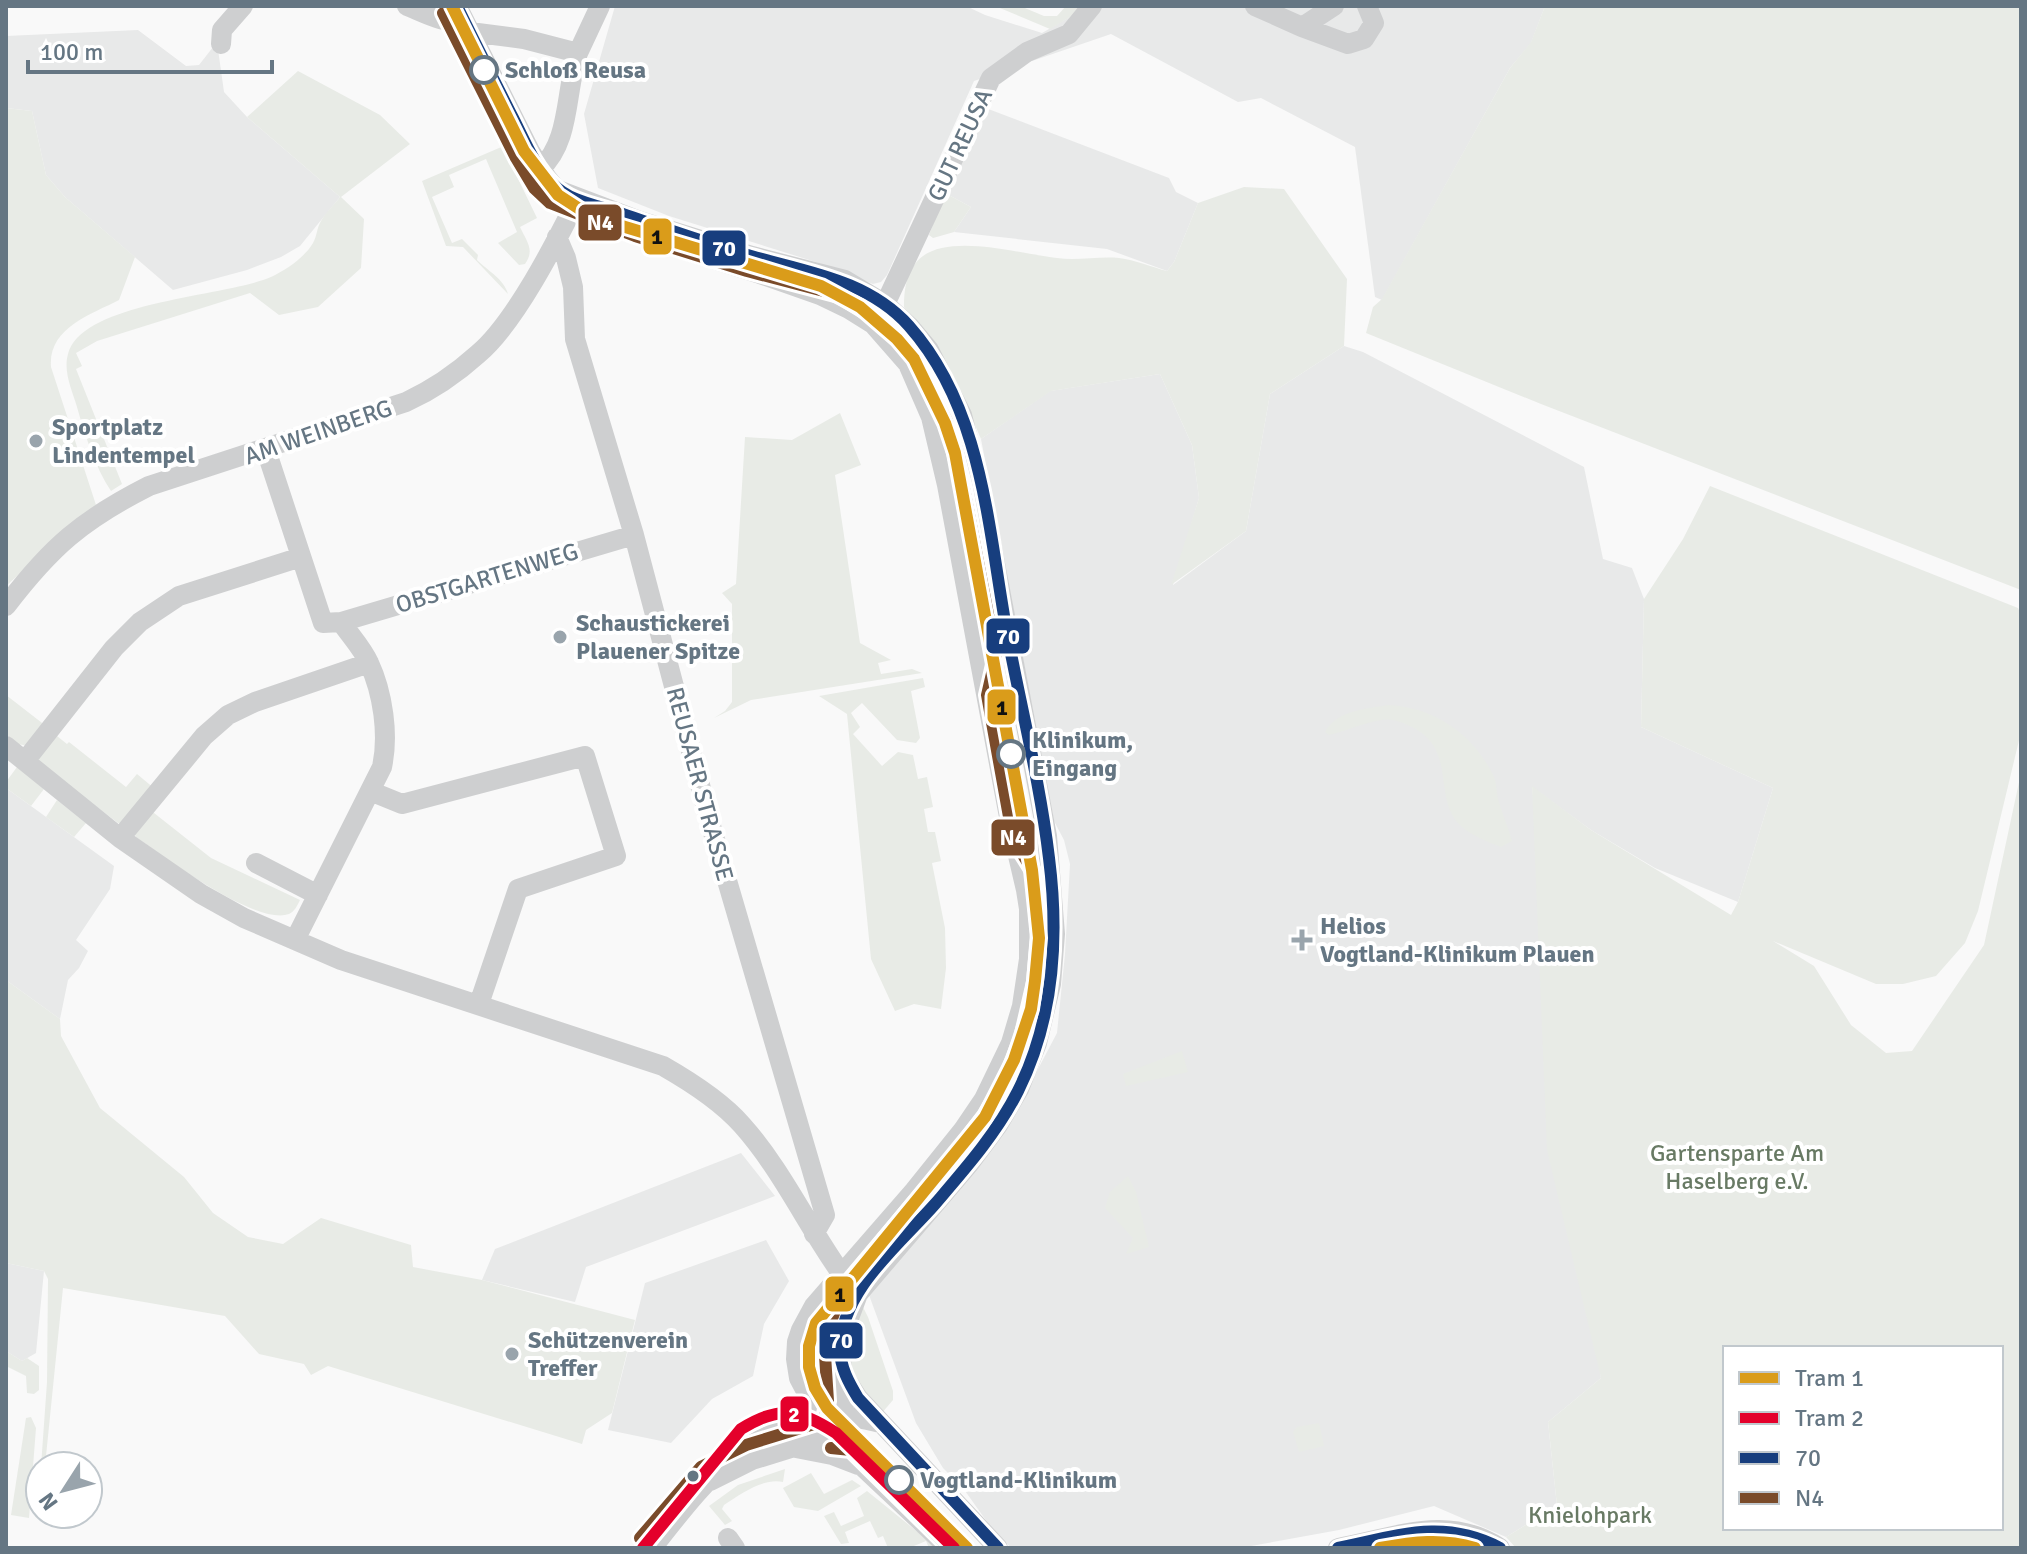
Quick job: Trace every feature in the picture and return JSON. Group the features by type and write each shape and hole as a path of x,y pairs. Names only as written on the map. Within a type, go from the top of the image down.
{"street":[{"path":"221,44 222,30 243,6"},
{"path":"407,6 439,19 464,19 578,53"},
{"path":"540,169 554,154 559,141 572,70 600,6"},
{"name":"GUT REUSA","path":"873,324 991,78 1027,52 1069,34 1092,6"},
{"path":"1255,6 1348,44 1364,39 1374,23 1367,6"},
{"path":"1302,27 1334,6"},
{"path":"464,19 540,169 570,199 604,224 820,295 873,324 908,364 931,417 941,455 986,701 1029,909 1029,959 1022,1006 1011,1043 984,1099 963,1130 914,1191 840,1273 814,1306 801,1330 797,1342 799,1378 790,1438"},
{"path":"570,199 725,248 845,280 885,304 929,350 962,415 980,485 1047,836 1055,934 1051,984 1046,1013 1019,1089 998,1125 969,1164 858,1294 840,1342 844,1376 832,1423"},
{"name":"AM WEINBERG","path":"6,606 58,544 125,498 149,486 406,402 442,382 480,353 502,328 557,237 570,199"},
{"name":"REUSAER STRASSE","path":"557,237 573,287 575,339 634,535 684,731 825,1215 814,1234"},
{"path":"266,450 323,623 341,622 369,663 386,729 382,767 295,940"},
{"name":"OBSTGARTENWEG","path":"341,622 634,535"},
{"path":"25,761 114,648 150,614 179,596 301,557"},
{"path":"120,838 204,736 228,715 255,702 369,663"},
{"path":"6,746 120,838 201,894 244,918 341,960 663,1066 691,1082 740,1123 780,1175 814,1234 858,1294"},
{"path":"370,791 402,804 585,756 616,856 518,889 479,1004"},
{"path":"256,863 318,895"},
{"path":"844,1376 858,1398 998,1548"},
{"path":"799,1378 864,1468 949,1548"},
{"path":"652,1548 710,1481 790,1438 832,1423 881,1423"},
{"path":"790,1438 864,1468"},
{"path":"1338,1548 1420,1530 1443,1529 1471,1532 1500,1548"}],"shaded area":[{"path":"615,6 966,6 1042,33 1080,11 1083,6 1545,6 1531,43 1510,68 1382,300 1375,297 1355,147 1261,98 1238,102 1111,34 974,81 887,275 881,282 873,284 822,264 669,216 598,188 584,114"},
{"path":"138,30 186,66 199,65 217,42 224,92 247,117 340,197 300,246 247,270 173,290 65,197 46,175 32,111 6,108 6,36"},
{"path":"983,107 1169,178 1176,192 1198,203 1174,262 1167,271 1107,249 954,232 971,207 945,193"},
{"name":"Helios Vogtland-Klinikum Plauen","path":"1344,346 1363,352 1584,467 1603,559 1632,568 1644,599 1641,727 1773,788 1738,902 1655,868 1591,830 1532,787 1601,1378 1548,1422 1557,1506 1506,1537 1434,1506 1339,1530 1240,1548 1011,1548 943,1468 916,1423 869,1295 1009,1124 1057,1033 1070,864 1064,840 1054,821 981,439 1050,391 1160,374 1192,445 1199,498 1173,585 1246,531 1270,394"},
{"path":"6,788 114,866 110,889 76,940 88,951 68,980 60,1019 6,980"},
{"path":"741,1153 775,1196 586,1267 575,1302 482,1280 495,1249"},
{"path":"766,1240 789,1281 764,1324 753,1376 712,1399 671,1443 608,1430 645,1283"},
{"path":"6,1263 44,1271 36,1353 22,1361 6,1351"}],"green space":[{"path":"995,6 1020,6 1044,16 1057,16 1066,6 1083,6 1050,29"},
{"path":"1545,6 2021,6 2021,590 1366,333 1373,307 1382,299 1510,68 1531,42"},
{"path":"298,71 380,115 410,144 341,197 364,219 361,268 318,307 279,315 250,293 97,341 76,353 82,366 76,369 122,484 111,491 83,429 67,374 68,354 79,336 99,322 158,303 271,277 295,263 310,248 321,221 340,197 247,117"},
{"path":"6,108 32,111 46,175 65,197 135,257 119,300 73,324 56,342 52,354 51,367 96,505 6,586"},
{"path":"506,145 511,156 508,158 537,218 520,227 530,250 525,264 519,265 498,243 517,232 486,159 449,175 454,187 432,197 452,243 462,239 478,255 477,260 503,284 508,294 463,247 446,246 422,181"},
{"path":"1244,187 1284,189 1347,279 1344,346 1270,394 1246,531 1171,585 1199,498 1192,445 1160,374 1051,391 981,439 966,404 904,307 906,286 913,266 923,256 952,246 988,247 1065,259 1119,258 1167,271 1174,262 1198,203"},
{"path":"945,193 971,207 954,232 933,238 929,235"},
{"path":"840,413 861,465 835,475 860,643 891,660 878,663 881,674 912,669 922,673 751,700 714,718 732,702 732,604 722,593 736,584 745,437 792,440"},
{"path":"1710,486 2018,608 2021,614 2021,732 1978,911 1965,943 1936,976 1903,984 1876,984 1773,941 1814,966 1851,1025 1886,1053 1912,1051 1984,945 2021,773 2021,1548 1516,1548 1506,1537 1557,1506 1548,1422 1601,1378 1547,1150 1532,786 1591,830 1731,915 1738,902 1773,788 1641,727 1644,599 1683,539"},
{"path":"923,678 925,687 911,691 920,738 916,743 897,740 862,703 851,713 860,727 853,734 882,766 898,752 913,755 918,779 927,777 933,807 924,809 928,832 935,832 941,861 932,863 945,928 946,968 941,1009 914,1004 895,1011 871,959 847,714 819,696"},
{"path":"6,695 46,726 28,746 18,744 6,734"},
{"path":"1388,705 1436,717 1475,747 1494,778 1512,841 1501,847 1472,834 1458,823 1447,799 1435,748 1412,727 1386,720 1329,735 1325,732 1344,715"},
{"path":"52,732 126,787 137,774 155,789 124,823 118,823 40,764 37,755"},
{"path":"17,767 44,789 31,806 6,788 6,782"},
{"path":"57,800 86,823 74,837 46,817"},
{"path":"149,809 211,858 300,900 296,908 289,914 274,915 255,910 188,873 136,837 133,831"},
{"path":"6,980 60,1019 61,1036 100,1108 184,1177 213,1213 248,1237 283,1244 321,1218 411,1245 413,1267 482,1280 635,1320 612,1413 586,1430 582,1444 328,1366 311,1375 304,1364 259,1354 225,1316 63,1288 47,1450 42,1450 47,1382 48,1279 44,1271 6,1263"},
{"path":"1182,1051 1188,1072 1126,1086 1123,1074"},
{"path":"1128,1176 1136,1192 1149,1247 1126,1254 1133,1238 1105,1208 1110,1192"},
{"path":"862,1305 893,1391 893,1400 881,1414 860,1386 850,1363 852,1339"},
{"path":"6,1351 22,1361 27,1358 39,1366 39,1390 34,1394 27,1393 26,1376 6,1366"},
{"path":"31,1417 36,1428 34,1450 24,1450 24,1517 11,1515 26,1418"},
{"path":"1319,1423 1324,1446 1299,1452 1293,1432 1297,1427"},
{"path":"785,1469 783,1482 767,1482 724,1505 722,1509 732,1521 725,1525 709,1506 738,1485"},
{"path":"811,1473 824,1494 852,1480 861,1486 818,1511 794,1507 783,1488"},
{"path":"867,1491 935,1548 929,1548 926,1541 909,1548 888,1548 883,1536 878,1538 870,1521 845,1532 849,1543 841,1544 824,1516 834,1512 841,1526 864,1516 857,1498"}],"tram line":[{"name":"1","path":"452,6 524,151 558,195 592,217 821,286 860,307 897,339 914,359 945,423 955,453 1032,870 1039,938 1031,1009 1014,1060 985,1117 816,1323 809,1346 809,1367 815,1388 827,1408 967,1548"},
{"name":"2","path":"643,1548 741,1429 778,1413 800,1415 836,1433 954,1548"},
{"name":"1","path":"1380,1548 1428,1542 1475,1548"}],"transit line":[{"name":"70","path":"457,6 530,152 546,177 559,190 583,202 836,280 875,298 909,326 934,359 953,394 968,432 987,512 1045,830 1052,888 1051,977 1030,1064 1010,1106 969,1164 889,1252 861,1288 843,1328 840,1356 848,1381 858,1398 998,1548"},
{"name":"N4","path":"443,13 516,158 534,188 550,203 635,236 747,271 839,295 875,317 916,359 947,421 964,488 996,656 987,695 1013,839 1033,871 1039,934 1035,982 1022,1038 1005,1082 985,1116 844,1287 824,1340 828,1401 824,1418 746,1445 701,1467 640,1538"},
{"name":"N4","path":"831,1448 851,1450 950,1548"},
{"name":"70","path":"1338,1548 1420,1532 1459,1534 1500,1548"}],"place":[{"name":"Schloß Reusa","path":"484,70"},
{"name":"Sportplatz Lindentempel","path":"36,441"},
{"name":"Schaustickerei Plauener Spitze","path":"560,637"},
{"name":"Klinikum, Eingang","path":"1011,754"},
{"name":"Helios Vogtland-Klinikum Plauen","path":"1302,940"},
{"name":"Schützenverein Treffer","path":"512,1354"},
{"name":"Vogtland-Klinikum","path":"899,1480"}],"park label":[{"name":"Gartensparte Am Haselberg e.V.","path":"1737,1167"},
{"name":"Knielohpark","path":"1590,1515"}]}
